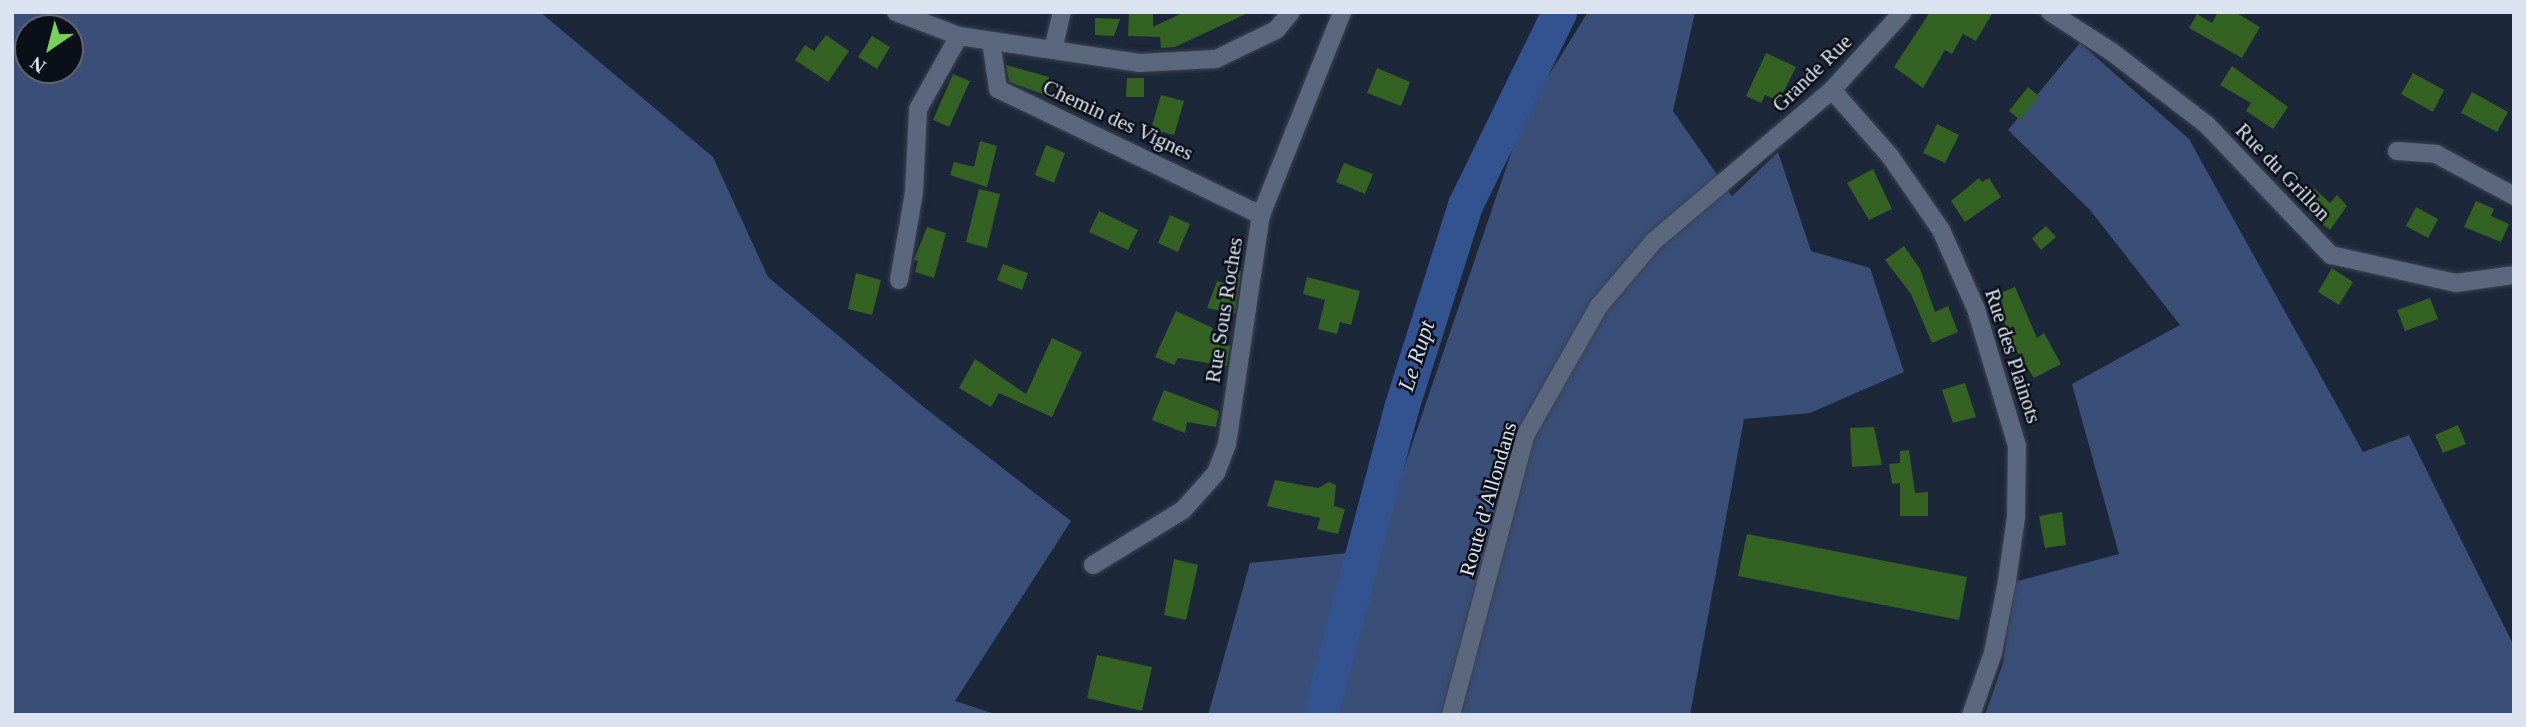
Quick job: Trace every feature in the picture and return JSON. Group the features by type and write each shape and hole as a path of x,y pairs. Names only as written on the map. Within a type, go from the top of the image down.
{"street":[{"path":"896,12 958,36 1139,63 1216,59 1276,30 1291,12"},
{"path":"1053,50 1062,12"},
{"name":"Rue Sous Roches","path":"1093,565 1183,510 1216,473 1227,444 1261,215 1342,12"},
{"name":"Grande Rue","path":"1781,136 1832,90 1903,12"},
{"name":"Rue du Grillon","path":"2050,12 2112,52 2207,125 2331,255 2456,283 2514,275"},
{"path":"899,280 914,192 918,109 958,36"},
{"name":"Chemin des Vignes","path":"991,41 998,89 1261,215"},
{"name":"Rue des Plainots","path":"1832,90 1890,156 1941,230 1976,309 2017,446 2016,517 2007,580 1993,653 1971,715"},
{"name":"Route d’Allondans","path":"1451,715 1525,436 1558,373 1599,306 1654,241 1781,136"},
{"path":"2397,151 2436,154 2514,196"}],"shaded area":[{"path":"12,12 540,12 713,157 768,277 925,408 1071,521 955,701 998,715 12,715"},
{"path":"1588,12 1695,12 1673,111 1732,196 1778,152 1811,251 1870,268 1904,372 1810,413 1744,419 1690,715 1208,715 1250,563 1376,550 1524,115"},
{"path":"2080,43 2189,139 2363,452 2409,435 2514,646 2514,715 1985,715 2003,663 2014,582 2119,554 2072,384 2180,325 2090,210 2008,130"}],"building":[{"path":"1129,12 1153,12 1153,27 1184,12 1250,12 1175,47 1161,48 1160,37 1128,36"},
{"path":"1930,12 1993,12 1976,41 1963,34 1952,54 1945,50 1923,88 1894,67"},
{"path":"2218,12 2235,12 2260,27 2242,58 2189,28 2197,14 2212,23"},
{"path":"1095,18 1120,19 1114,36 1095,35"},
{"path":"826,35 849,51 828,82 795,60 805,45 814,51"},
{"path":"872,36 890,47 877,69 858,57"},
{"path":"1766,53 1796,67 1779,101 1765,95 1761,103 1746,96"},
{"path":"1006,65 1049,77 1045,95 1009,82"},
{"path":"2232,66 2288,107 2273,129 2246,111 2251,103 2220,85"},
{"path":"1377,68 1410,82 1401,106 1367,93"},
{"path":"2413,73 2444,90 2433,112 2401,94"},
{"path":"953,74 970,81 949,127 933,120"},
{"path":"1127,78 1144,78 1144,97 1126,97"},
{"path":"2028,87 2039,96 2020,120 2009,111"},
{"path":"2472,92 2508,112 2497,132 2461,113"},
{"path":"1161,95 1184,101 1174,135 1151,129"},
{"path":"1937,124 1959,135 1945,163 1923,153"},
{"path":"980,141 997,146 987,187 950,175 954,162 974,167"},
{"path":"1046,145 1065,153 1054,183 1035,175"},
{"path":"1344,163 1373,174 1365,194 1336,182"},
{"path":"1873,169 1892,209 1869,220 1847,183"},
{"path":"1979,178 1982,182 1989,178 2001,197 1965,222 1951,201"},
{"path":"2314,188 2330,203 2337,195 2347,206 2330,230 2308,213 2312,209 2302,200"},
{"path":"979,189 1000,194 987,248 966,242"},
{"path":"2476,201 2494,209 2491,216 2509,224 2501,242 2464,227"},
{"path":"2416,207 2438,219 2428,238 2406,226"},
{"path":"1099,211 1138,230 1128,250 1089,232"},
{"path":"1170,215 1190,224 1178,252 1158,243"},
{"path":"2046,226 2056,237 2041,250 2032,238"},
{"path":"927,227 946,233 934,278 915,272 918,261 914,260"},
{"path":"1904,246 1920,269 1935,312 1948,306 1958,332 1932,343 1911,294 1885,260"},
{"path":"1003,264 1028,273 1022,290 997,280"},
{"path":"1226,268 1241,271 1235,314 1207,308 1217,281 1224,283"},
{"path":"2332,268 2353,282 2339,305 2318,292"},
{"path":"856,273 881,280 872,315 848,309"},
{"path":"1307,277 1360,291 1351,325 1340,322 1337,334 1318,329 1325,300 1303,294"},
{"path":"2015,287 2037,338 2044,333 2061,364 2034,378 2016,350 1993,296"},
{"path":"2430,298 2438,319 2405,331 2397,310"},
{"path":"1176,311 1213,328 1210,343 1230,346 1227,366 1178,358 1174,365 1155,357"},
{"path":"1052,338 1082,352 1052,417 999,393 991,407 959,388 975,359 1026,394"},
{"path":"1965,383 1976,417 1953,423 1942,390"},
{"path":"1164,390 1219,411 1216,427 1187,422 1185,433 1152,420"},
{"path":"2458,425 2466,444 2443,453 2435,435"},
{"path":"1874,427 1882,465 1852,467 1850,428"},
{"path":"1909,450 1915,493 1928,492 1928,516 1900,516 1900,483 1892,484 1889,464 1900,463 1900,451"},
{"path":"1275,480 1318,488 1329,482 1336,485 1334,506 1345,509 1338,534 1317,529 1320,518 1267,506"},
{"path":"2062,512 2066,545 2045,548 2039,516"},
{"path":"1747,534 1967,577 1959,620 1738,576"},
{"path":"1174,559 1198,565 1186,620 1164,615"},
{"path":"1097,655 1152,667 1142,711 1087,698"}],"waterway":[{"name":"Le Rupt","path":"1320,715 1401,408 1465,205 1559,12"}]}
